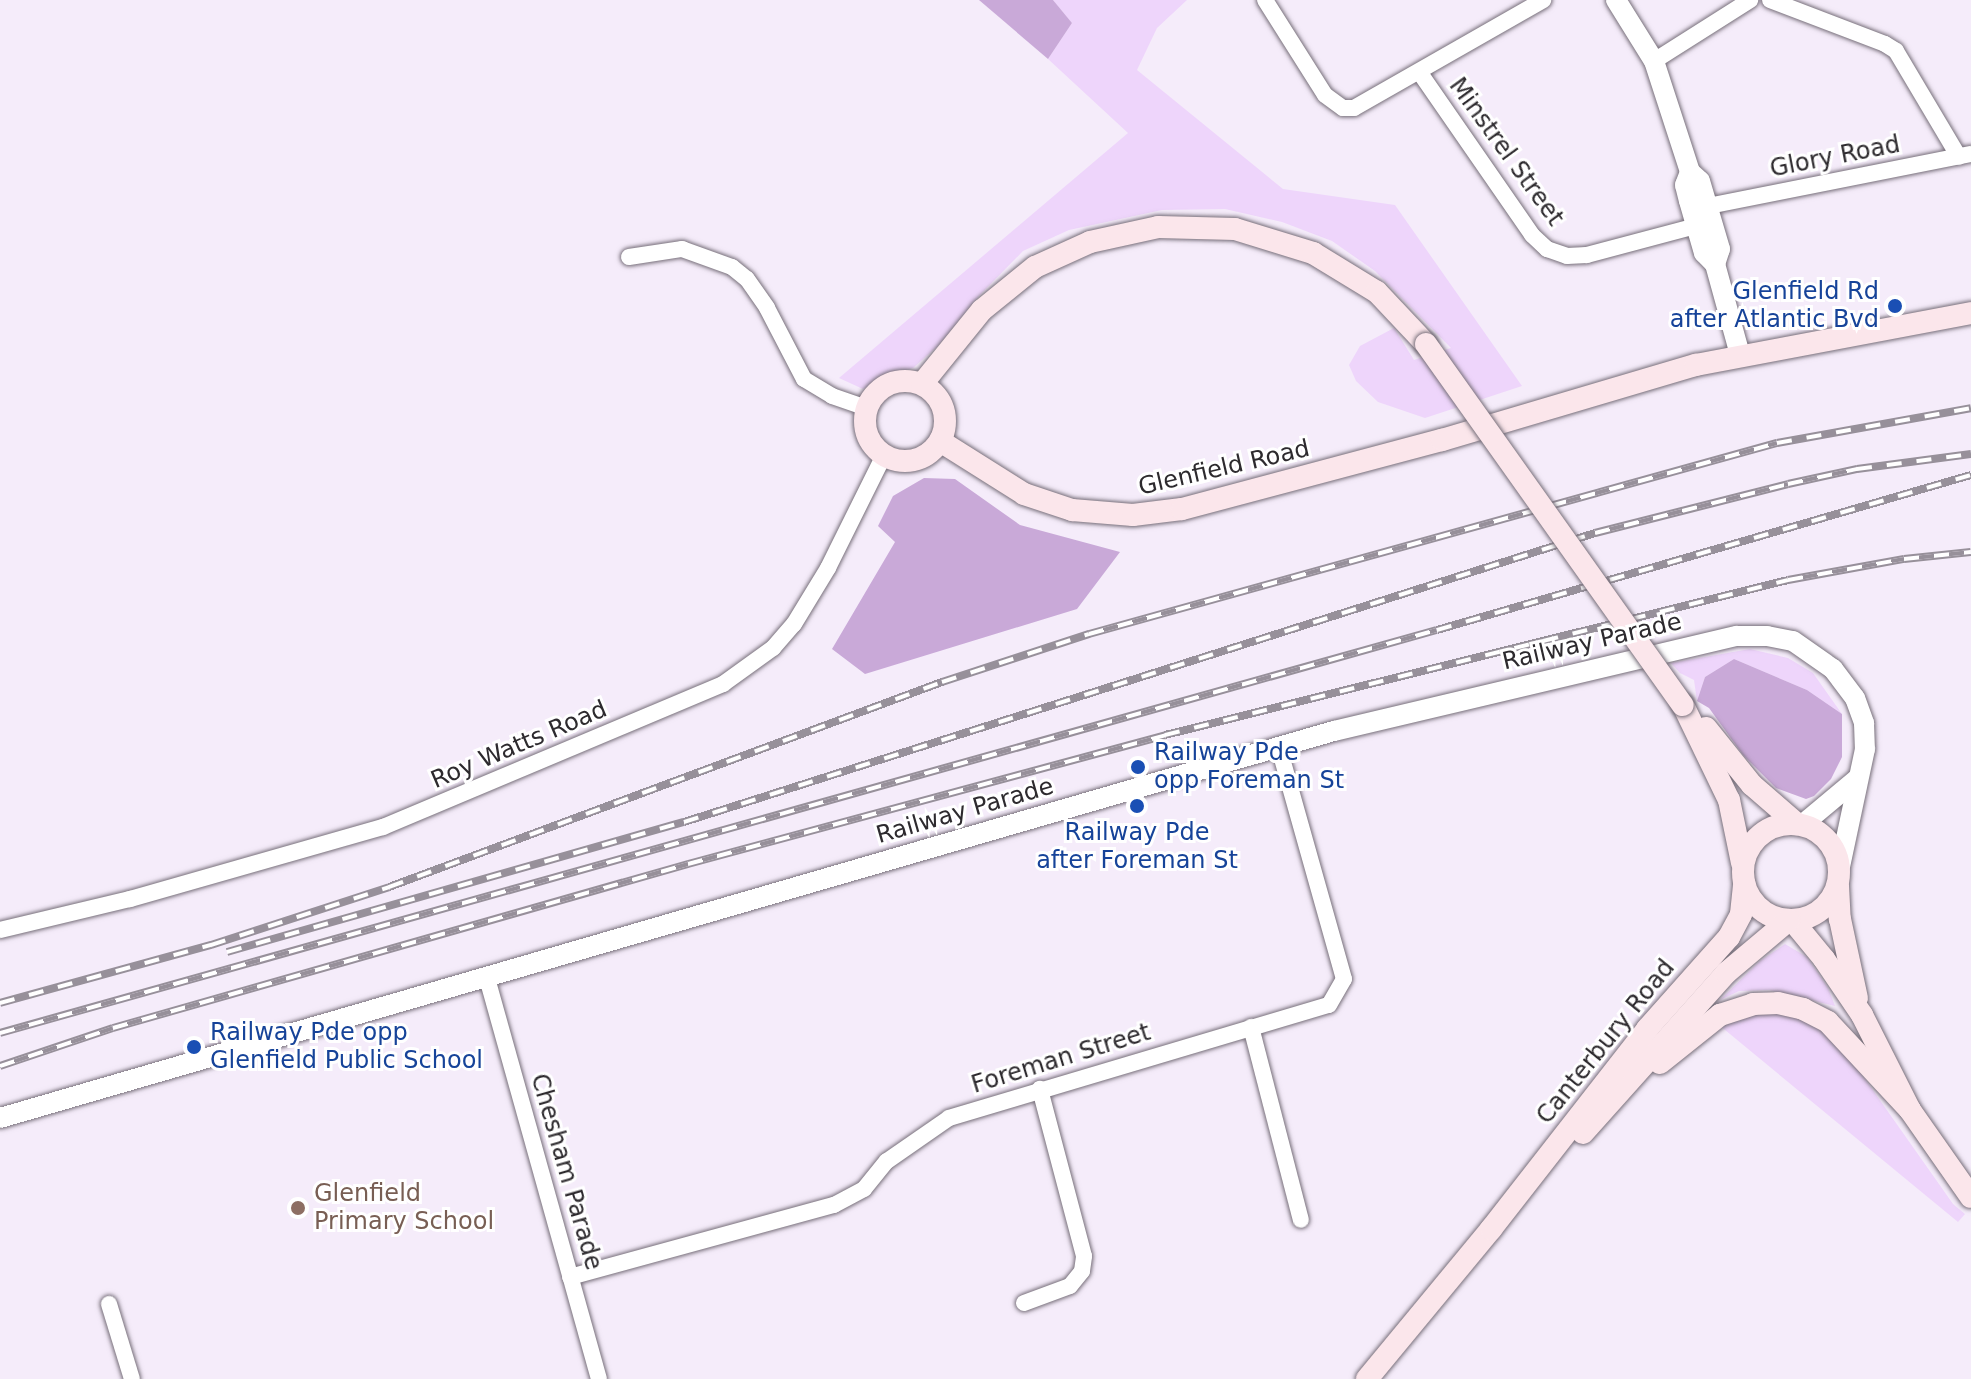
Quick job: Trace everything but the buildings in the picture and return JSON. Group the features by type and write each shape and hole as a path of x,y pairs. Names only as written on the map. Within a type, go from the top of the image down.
{"main road":[{"path":"922,384 982,310 1035,267 1090,242 1158,227 1235,229 1313,253 1377,292 1426,344 1685,709 1729,800 1743,876 1751,899 1764,912 1790,920 1813,915 1825,906 1839,876"},
{"name":"Glenfield Road","path":"940,441 1024,494 1072,510 1133,515 1182,509 1740,355 1971,313"},
{"path":"902,381 922,384 936,396 943,410 945,426 940,441 929,452 915,459 900,460 884,455 866,431 866,408 874,395 887,385 902,381"},
{"path":"1685,709 1713,735 1752,785 1799,825 1825,838 1835,853 1841,930 1862,1015"},
{"path":"1743,876 1747,852 1764,832 1780,825 1799,825"},
{"name":"Canterbury Road","path":"1367,1379 1491,1229 1647,1029 1729,937 1741,914 1743,876"},
{"path":"1790,920 1824,959 1862,1015 1910,1110"},
{"name":"Canterbury Road","path":"1491,1229 1588,1127 1726,973 1790,920"},
{"path":"1588,1127 1711,1021 1742,1006 1765,1003 1803,1009 1828,1022 1910,1110 1971,1197"}],"street":[{"path":"1265,0 1325,95 1343,108 1364,104 1543,0"},
{"path":"1616,0 1654,61 1690,172 1700,181 1720,249 1715,264"},
{"path":"1654,61 1750,0"},
{"path":"1770,0 1896,51 1965,156"},
{"name":"Minstrel Street","path":"1420,73 1532,235 1547,249 1567,256 1587,255 1696,226"},
{"name":"Glory Road","path":"1708,206 1965,156"},
{"path":"1690,172 1685,185 1696,226 1704,253 1715,264 1740,355"},
{"path":"629,257 682,249 732,267 747,279 767,308 804,379 832,396 866,408"},
{"name":"Roy Watts Road","path":"0,930 130,899 383,827 723,684 773,648 794,624 828,568 884,455"},
{"name":"Railway Parade","path":"0,1118 1279,747 1685,646 1737,636 1767,636 1793,641 1817,655 1848,685 1864,723 1865,749 1839,876"},
{"name":"Foreman Street","path":"570,1277 834,1205 864,1189 887,1161 949,1118 1329,1005 1344,979 1279,747"},
{"path":"1799,825 1860,776"},
{"name":"Chesham Parade","path":"487,978 599,1379"},
{"path":"1251,1027 1301,1220"},
{"path":"1024,1303 1070,1286 1082,1271 1084,1256 1040,1089"},
{"path":"109,1304 132,1379"}],"shaded area":[{"path":"979,0 1053,0 1072,23 1048,59"},
{"path":"1053,0 1187,0 1157,28 1137,70 1283,189 1395,205 1522,386 1425,418 1378,402 1356,381 1349,365 1360,346 1394,328 1414,360 1451,348 1375,271 1332,241 1282,222 1225,209 1162,210 1069,230 1023,251 977,298 939,345 913,368 889,375 863,389 839,378 1128,133 1048,59 1072,23"},
{"path":"924,478 955,479 1020,525 1120,552 1077,609 865,674 832,649 895,542 878,526 893,496"},
{"path":"1750,649 1788,658 1813,673 1842,714 1807,690 1734,659 1705,677 1697,701 1694,680 1680,673 1671,663"},
{"path":"1734,659 1807,690 1842,714 1842,757 1831,779 1814,796 1806,799 1776,788 1743,755 1709,708 1697,701 1705,677"},
{"path":"1785,944 1807,957 1828,988 1835,1006 1769,990 1739,991 1720,1000 1760,961"},
{"path":"1781,1012 1807,1018 1834,1035 1953,1204 1965,1214 1958,1222 1719,1025 1752,1014"}],"railway":[{"path":"0,1003 211,945 389,887 942,682 1089,634 1777,443 1971,408"},
{"path":"227,952 684,822 1595,533 1857,469 1971,454"},
{"path":"0,1033 1437,630 1971,475"},
{"path":"0,1066 113,1028 688,864 1165,735 1788,580 1904,559 1971,552"}],"place":[{"name":"Glenfield Rd after Atlantic Bvd","path":"1895,306"},
{"name":"Railway Pde opp Foreman St","path":"1138,767"},
{"name":"Railway Pde after Foreman St","path":"1137,806"},
{"name":"Railway Pde opp Glenfield Public School","path":"194,1047"},
{"name":"Glenfield Primary School","path":"298,1208"}]}
